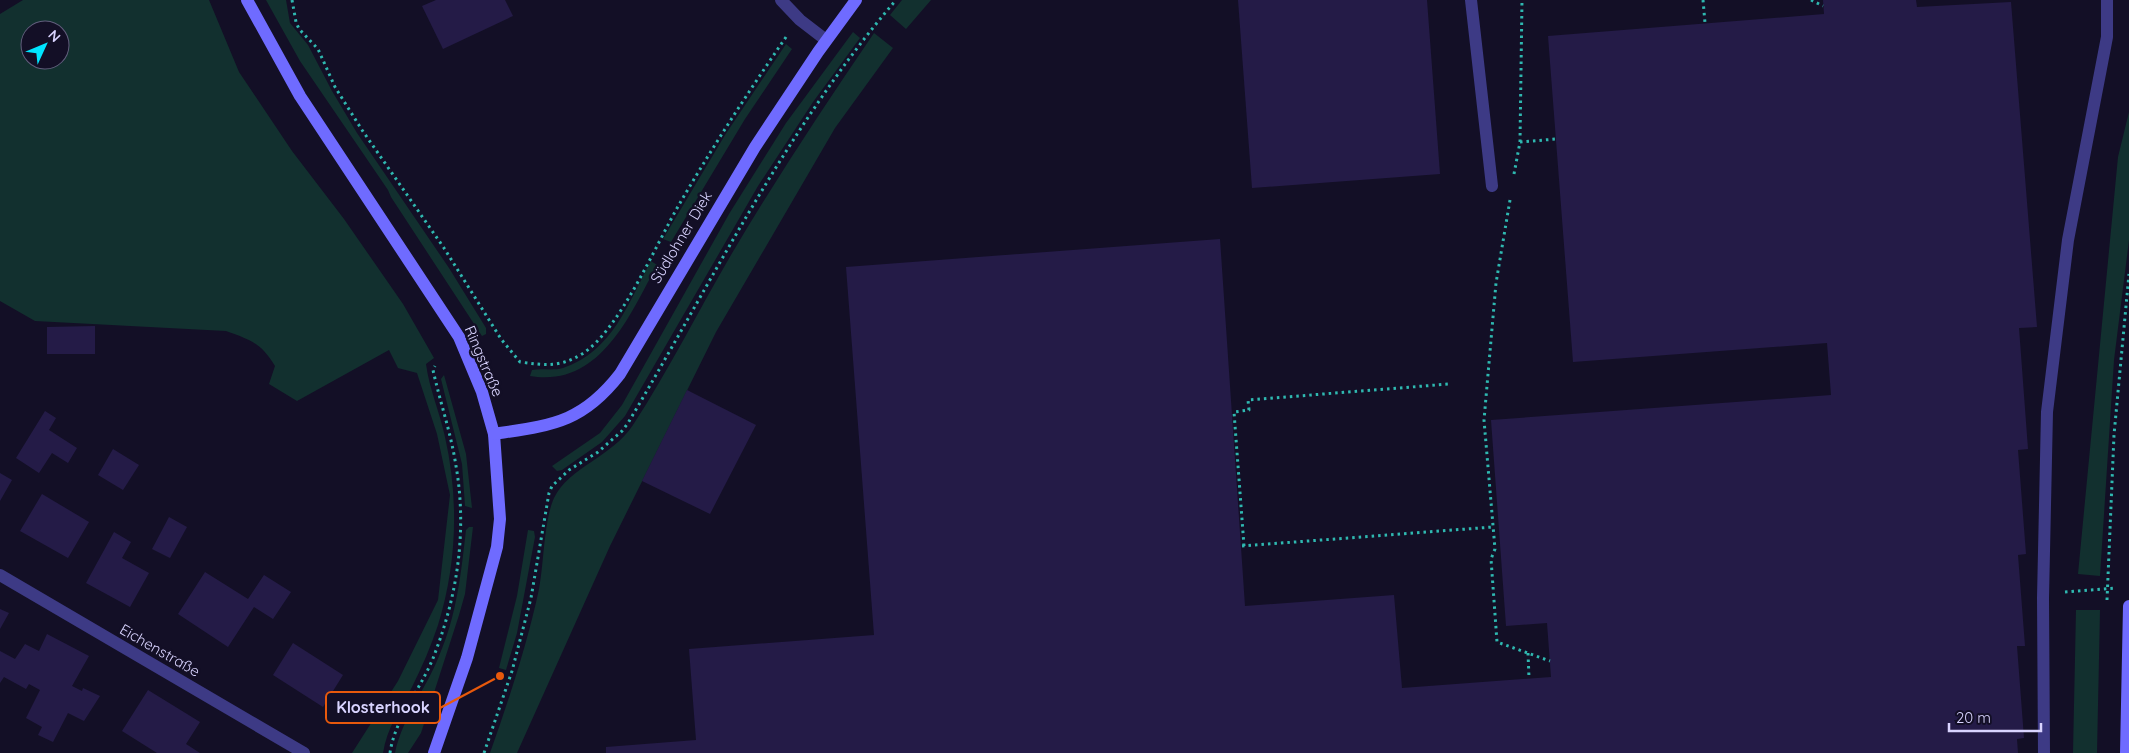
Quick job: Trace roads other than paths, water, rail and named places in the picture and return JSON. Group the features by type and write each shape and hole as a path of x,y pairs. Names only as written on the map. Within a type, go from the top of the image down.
{"main road":[{"name":"Ringstraße","path":"247,0 300,96 459,337 482,392 494,434 500,519 497,547 467,658 434,753"},
{"name":"Südlohner Diek","path":"494,434 552,424 570,418 582,412 608,389 620,374 755,147 826,40 856,0"},
{"path":"2126,753 2129,606"}],"street":[{"path":"781,0 800,20 826,40"},
{"path":"1471,0 1492,186"},
{"path":"2044,753 2043,598 2047,412 2068,240 2107,37 2107,0"},
{"name":"Eichenstraße","path":"0,575 304,753"}],"place":[{"name":"Klosterhook","path":"500,676"}]}
